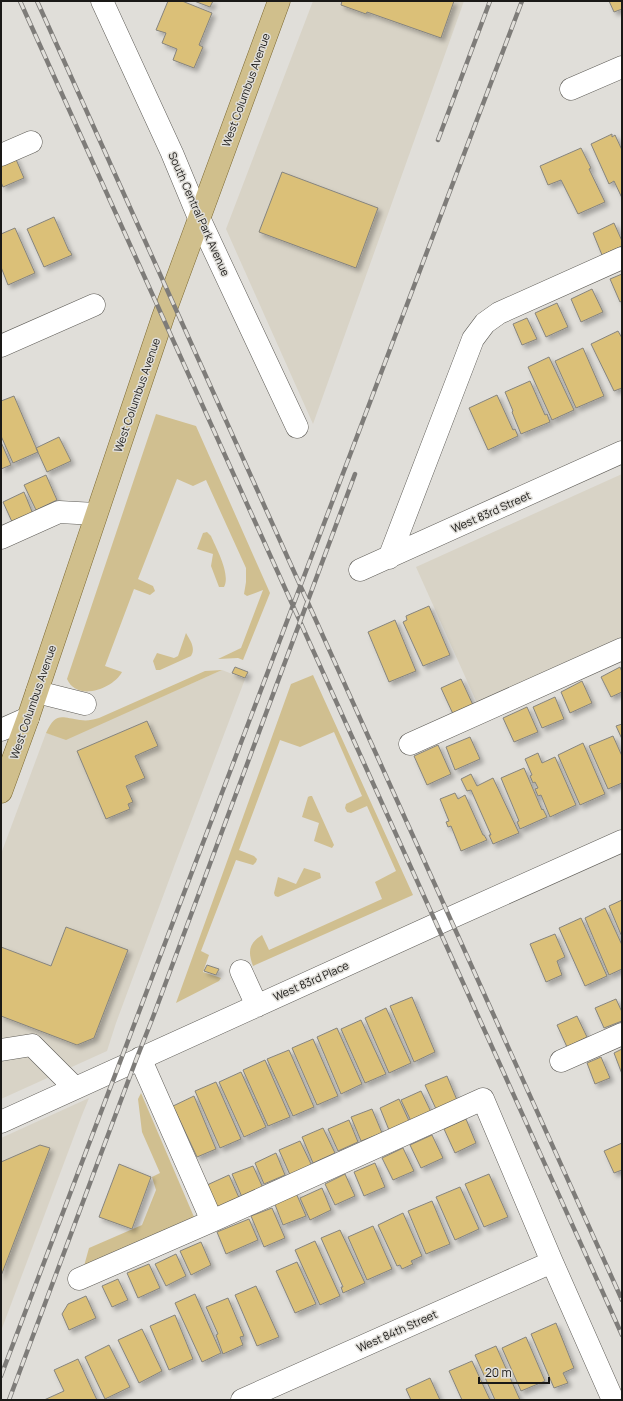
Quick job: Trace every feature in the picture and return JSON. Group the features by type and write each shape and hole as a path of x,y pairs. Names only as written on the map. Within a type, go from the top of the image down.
{"main road":[{"name":"West Columbus Avenue","path":"1,792 37,692 163,318 279,1"}],"street":[{"name":"South Central Park Avenue","path":"102,1 172,152 199,218 297,427"},
{"path":"571,90 622,66"},
{"path":"1,155 31,142"},
{"path":"389,558 474,339 485,323 499,313 622,258"},
{"path":"1,346 94,305"},
{"name":"West 83rd Street","path":"360,570 622,452"},
{"path":"1,538 59,512 96,514"},
{"path":"410,744 622,649"},
{"path":"37,692 85,704"},
{"path":"1,730 28,718"},
{"name":"West 83rd Place","path":"1,1122 140,1058 622,842"},
{"path":"241,971 257,1006"},
{"path":"561,1061 622,1034"},
{"path":"1,1050 32,1045 75,1088"},
{"path":"140,1058 212,1221"},
{"path":"79,1279 483,1099 552,1262 613,1400"},
{"name":"West 84th Street","path":"242,1400 552,1262"}],"shaded area":[{"path":"313,1 464,1 313,424 226,229"},
{"path":"156,414 196,426 270,593 243,660 238,658 218,659 241,648 263,590 247,596 244,594 246,568 206,480 193,486 177,479 138,579 153,586 155,591 150,595 134,589 105,666 122,672 111,684 103,688 86,691 79,690 72,686 67,679"},
{"path":"622,474 622,649 481,712 416,567"},
{"path":"207,532 211,536 224,568 226,582 224,587 219,587 211,566 213,554 197,549 203,533"},
{"path":"186,633 193,647 191,656 160,670 156,670 153,661 157,653 174,658 178,656"},
{"path":"222,670 245,679 116,1023 107,1051 1,1099 1,854 46,733 66,739"},
{"path":"222,670 66,740 46,733 56,719 63,717 80,720 92,720 99,718 205,671"},
{"path":"313,675 413,895 253,966 250,957 250,949 257,938 262,935 269,950 382,899 375,882 396,871 367,806 351,813 347,812 345,808 346,804 362,796 334,732 300,747 280,740 239,850 254,856 257,859 256,862 253,865 236,860 201,951 209,955 203,972 221,978 219,981 176,1003 291,684"},
{"path":"312,796 334,845 332,848 314,841 319,823 302,817 308,797"},
{"path":"304,868 320,873 321,878 278,897 275,896 274,893 278,877 296,884"},
{"path":"141,1093 194,1217 84,1266 89,1248 142,1225 156,1190 152,1177 160,1173 142,1132 138,1099"},
{"path":"89,1098 82,1115 1,1331 1,1138"}],"building":[{"path":"168,1 182,1 212,13 199,45 203,47 194,68 173,60 177,49 162,43 166,33 156,30"},
{"path":"194,1 213,1 210,7"},
{"path":"342,1 454,1 441,38 367,12 366,14 341,5"},
{"path":"609,1 622,1 622,9 614,12"},
{"path":"612,134 612,137 615,135 622,150 622,198 614,181 609,184 591,144"},
{"path":"581,148 591,168 589,169 605,202 578,214 561,180 548,185 540,166"},
{"path":"15,157 24,178 3,187 1,182 1,162"},
{"path":"282,172 378,208 356,268 259,232"},
{"path":"54,217 72,255 44,267 27,229"},
{"path":"614,223 622,241 622,246 602,255 593,233"},
{"path":"15,228 35,273 8,285 1,267 1,234"},
{"path":"622,274 622,301 620,302 610,279"},
{"path":"592,289 603,312 581,322 571,299"},
{"path":"557,303 568,327 546,337 535,313"},
{"path":"527,318 537,339 522,345 513,324"},
{"path":"618,331 622,338 622,388 614,391 591,344"},
{"path":"583,348 604,396 576,408 555,361"},
{"path":"549,357 574,410 552,420 528,367"},
{"path":"530,381 545,415 547,414 550,422 521,434 505,392"},
{"path":"497,395 513,430 515,429 518,436 488,450 469,408"},
{"path":"14,396 38,452 13,463 1,436 1,401"},
{"path":"59,437 71,461 47,472 36,448"},
{"path":"1,442 11,465 1,469"},
{"path":"46,475 57,500 36,510 24,485"},
{"path":"24,492 33,514 13,524 3,502"},
{"path":"429,606 450,655 423,666 403,622 407,620 406,616"},
{"path":"395,620 416,671 389,682 368,632"},
{"path":"235,667 248,672 245,678 232,673"},
{"path":"620,667 622,672 622,692 611,697 601,677"},
{"path":"461,679 473,705 453,714 441,688"},
{"path":"582,681 592,703 570,713 561,692"},
{"path":"555,697 564,719 542,728 533,707"},
{"path":"527,707 538,732 514,742 503,718"},
{"path":"147,721 158,746 135,756 145,778 126,786 133,802 128,804 130,809 106,819 77,751"},
{"path":"622,724 622,739 616,726"},
{"path":"613,736 622,756 622,783 608,789 589,746"},
{"path":"470,737 480,759 455,770 446,747"},
{"path":"583,743 605,794 580,805 558,755"},
{"path":"438,745 451,774 427,785 414,756"},
{"path":"538,753 542,763 555,757 576,805 550,817 541,795 538,796 535,789 538,788 535,782 533,783 530,776 532,775 525,759"},
{"path":"524,768 542,810 543,809 547,817 520,829 517,822 519,821 501,778"},
{"path":"471,774 477,786 493,778 519,833 493,844 489,835 491,835 471,790 467,791 461,779"},
{"path":"455,793 458,799 465,795 483,835 487,840 461,851 451,826 448,827 446,822 449,821 440,799"},
{"path":"622,900 622,937 609,906"},
{"path":"605,908 622,945 622,969 609,975 585,918"},
{"path":"581,918 607,976 585,986 559,928"},
{"path":"66,927 128,950 94,1038 77,1045 1,1016 1,947 51,966"},
{"path":"555,934 565,957 557,961 562,975 546,982 530,944"},
{"path":"207,965 219,969 216,975 204,971"},
{"path":"412,997 435,1052 414,1062 390,1006"},
{"path":"616,999 622,1012 622,1021 604,1028 595,1008"},
{"path":"386,1008 411,1063 389,1073 365,1018"},
{"path":"577,1016 587,1037 567,1047 557,1025"},
{"path":"361,1020 386,1074 365,1083 341,1029"},
{"path":"337,1028 362,1084 341,1094 317,1037"},
{"path":"313,1039 338,1096 317,1105 292,1048"},
{"path":"622,1049 622,1074 614,1053"},
{"path":"289,1050 314,1107 293,1116 267,1059"},
{"path":"601,1057 610,1078 595,1084 587,1063"},
{"path":"265,1060 290,1117 268,1126 243,1070"},
{"path":"241,1072 266,1127 244,1137 219,1082"},
{"path":"447,1076 457,1100 436,1109 425,1085"},
{"path":"216,1082 241,1139 220,1148 195,1091"},
{"path":"421,1091 431,1112 411,1121 401,1100"},
{"path":"194,1096 216,1149 197,1157 175,1110 172,1111 171,1107"},
{"path":"399,1099 409,1121 389,1130 380,1108"},
{"path":"372,1109 382,1133 361,1141 351,1117"},
{"path":"466,1119 476,1143 455,1153 444,1129"},
{"path":"349,1120 358,1142 338,1151 328,1129"},
{"path":"323,1128 335,1153 313,1163 302,1137"},
{"path":"432,1135 443,1158 421,1168 410,1145"},
{"path":"300,1141 312,1166 290,1175 279,1150"},
{"path":"622,1143 622,1170 614,1173 604,1151"},
{"path":"40,1145 50,1148 1,1276 1,1162"},
{"path":"403,1148 414,1171 393,1180 382,1158"},
{"path":"276,1153 285,1175 264,1184 255,1163"},
{"path":"375,1163 385,1187 364,1196 354,1172"},
{"path":"119,1164 151,1177 132,1229 99,1217"},
{"path":"253,1166 263,1188 242,1197 232,1174"},
{"path":"345,1174 355,1196 335,1205 325,1184"},
{"path":"489,1174 508,1217 484,1227 465,1184"},
{"path":"229,1175 240,1200 218,1210 207,1185"},
{"path":"460,1187 479,1229 455,1240 436,1197"},
{"path":"322,1188 331,1210 310,1220 300,1198"},
{"path":"296,1193 306,1216 283,1225 274,1202"},
{"path":"432,1201 450,1244 426,1254 408,1211"},
{"path":"272,1208 285,1238 264,1247 251,1216"},
{"path":"403,1213 422,1256 411,1261 413,1264 402,1269 400,1265 397,1266 378,1225"},
{"path":"249,1219 258,1240 226,1254 217,1232"},
{"path":"373,1226 392,1269 367,1280 348,1237"},
{"path":"340,1230 365,1283 343,1293 341,1287 343,1287 321,1238"},
{"path":"315,1241 340,1296 320,1305 295,1250"},
{"path":"201,1242 211,1265 191,1275 180,1251"},
{"path":"176,1254 186,1276 166,1286 155,1264"},
{"path":"297,1262 316,1304 295,1313 276,1271"},
{"path":"149,1264 160,1288 138,1298 127,1273"},
{"path":"118,1279 128,1300 112,1307 102,1286"},
{"path":"256,1286 279,1337 257,1346 235,1295"},
{"path":"195,1294 221,1353 202,1362 175,1303"},
{"path":"86,1296 96,1318 69,1330 62,1314 68,1304"},
{"path":"228,1298 244,1336 240,1337 243,1345 223,1354 216,1335 218,1334 206,1307"},
{"path":"175,1315 193,1359 169,1370 150,1326"},
{"path":"556,1323 574,1368 563,1373 568,1383 554,1388 531,1334"},
{"path":"142,1329 162,1371 139,1383 118,1340"},
{"path":"526,1337 545,1381 521,1391 502,1348"},
{"path":"109,1345 130,1387 105,1399 85,1357"},
{"path":"496,1346 520,1400 495,1400 475,1355"},
{"path":"78,1359 97,1400 44,1400 64,1391 54,1370"},
{"path":"472,1361 490,1400 462,1400 449,1371"},
{"path":"430,1378 440,1400 411,1400 406,1389"}],"railway":[{"path":"20,1 622,1335"},
{"path":"37,1 622,1300"},
{"path":"438,140 490,1"},
{"path":"1,1376 522,1"},
{"path":"9,1400 355,474"}]}
